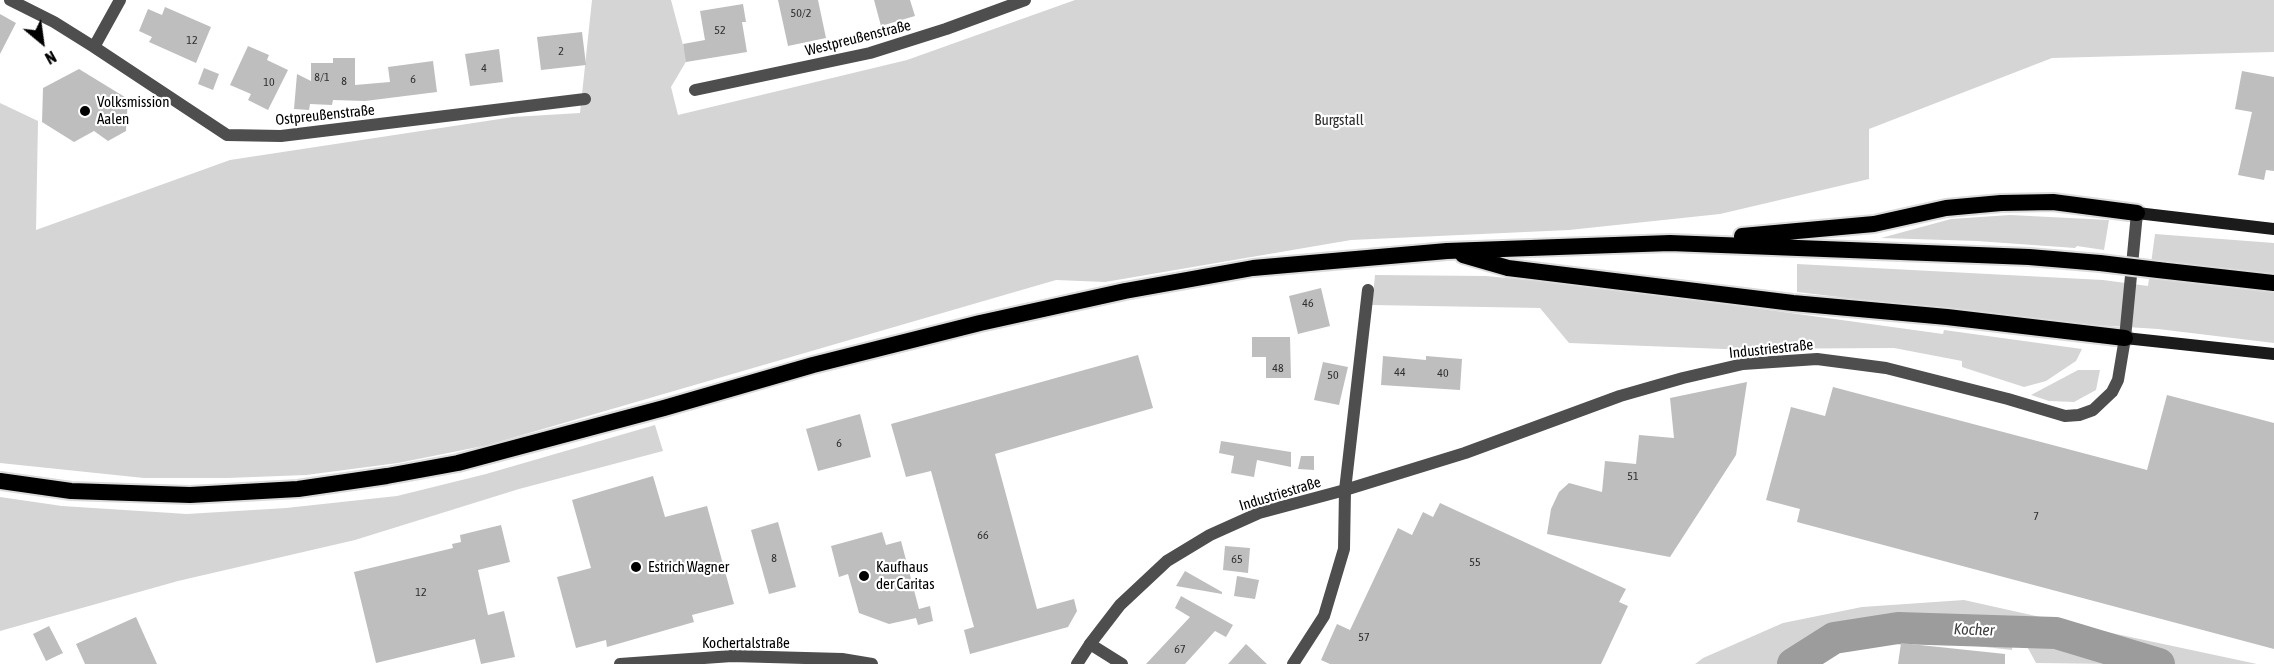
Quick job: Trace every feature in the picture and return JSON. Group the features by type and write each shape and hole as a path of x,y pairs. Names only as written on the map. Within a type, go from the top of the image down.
{"highway":[{"path":"0,481 71,491 178,495 298,489 387,476 458,462 664,408 813,365 980,323 1125,291 1253,268 1447,251 1670,243 1874,224 1946,208 2001,203 2053,202 2137,213"},
{"path":"1670,243 2029,257 2274,283"},
{"path":"1447,251 1508,268 1793,303 1947,317 2125,338"}],"main road":[{"path":"2137,213 2274,229"},
{"path":"2125,338 2274,354"}],"street":[{"name":"Ostpreußenstraße","path":"10,0 54,22 227,135 281,136 585,99"},
{"path":"94,47 120,0"},
{"name":"Westpreußenstraße","path":"695,90 870,53 946,29 1025,0"},
{"name":"Industriestraße","path":"1077,664 1120,605 1167,561 1210,535 1259,513 1345,490 1465,453 1620,396 1743,364 1817,359 1886,368 2008,399 2064,416 2079,415 2093,410 2112,392 2118,380 2125,338 2137,213"},
{"name":"Industriestraße","path":"1293,664 1324,616 1344,549 1345,490 1368,290"},
{"path":"1090,644 1122,664"},
{"name":"Kochertalstraße","path":"620,664 732,656 842,659 872,664"}],"green space":[{"name":"Burgstall","path":"592,0 671,0 687,60 671,87 678,115 907,60 1075,0 2274,0 2274,52 2052,58 1869,129 1869,179 1720,214 1569,230 1351,240 1105,282 1056,280 488,445 398,463 306,475 144,478 0,463 0,103 38,121 36,230 230,160 513,117 580,113"},
{"path":"2010,215 2109,220 2104,250 2077,246 2075,248 1977,241 1881,238 1951,219"},
{"path":"2155,234 2274,243 2274,343 2158,329 2047,322 1797,292 1797,264 2103,280 2148,286"},
{"path":"1375,275 1486,276 1602,287 1943,334 1944,330 2082,349 2076,361 2046,381 2024,387 1962,367 1962,361 1894,348 1724,349 1569,343 1540,308 1372,305"},
{"path":"2078,370 2100,370 2096,390 2074,402 2049,401 2031,395"},
{"path":"655,425 663,451 519,489 355,540 178,581 0,631 0,497 62,506 187,514 286,508 397,496 486,474"},
{"path":"1964,600 2257,664 2128,664 2123,661 2111,664 2036,663 2016,626 2012,650 1858,633 1822,664 1695,664 1703,658 1783,623 1862,607"}],"building":[{"path":"778,0 818,0 826,38 788,46"},
{"path":"874,0 910,0 915,16 881,26"},
{"path":"743,4 746,22 742,22 747,52 686,62 683,44 705,40 700,11"},
{"path":"165,7 211,27 196,63 149,42 152,37 139,31 148,9 162,15"},
{"path":"0,14 16,23 0,54"},
{"path":"582,32 586,65 541,70 537,37"},
{"path":"248,46 269,55 267,60 288,70 268,110 248,100 251,94 230,85"},
{"path":"499,49 503,82 470,86 465,54"},
{"path":"333,58 355,58 355,85 390,82 388,67 433,61 437,92 365,101 333,100 332,105 310,104 309,110 294,109 297,74 311,81 311,63 333,63"},
{"path":"204,68 219,74 213,90 198,84"},
{"name":"Volksmission Aalen","path":"79,69 128,99 126,131 108,141 94,131 74,142 42,122 43,88"},
{"path":"2242,71 2274,77 2274,171 2266,170 2264,180 2238,175 2252,112 2235,109"},
{"path":"1321,288 1330,326 1298,334 1289,296"},
{"path":"1252,337 1290,337 1291,378 1266,378 1266,357 1252,357"},
{"path":"1138,355 1153,408 995,454 1037,609 1074,599 1077,611 1068,627 970,654 964,630 974,627 931,471 906,477 891,424"},
{"path":"1383,356 1426,360 1426,356 1462,359 1460,390 1381,385"},
{"path":"1323,362 1348,367 1339,405 1314,400"},
{"path":"1747,382 1736,455 1670,557 1547,534 1551,509 1559,492 1569,483 1602,492 1605,461 1636,464 1639,435 1674,438 1670,398"},
{"path":"1833,387 2147,470 2167,395 2274,423 2274,649 1797,522 1800,509 1766,500 1791,407 1825,416"},
{"path":"860,414 871,457 818,471 806,429"},
{"path":"1221,441 1291,452 1291,467 1257,460 1254,477 1231,473 1234,456 1219,453"},
{"path":"1301,456 1314,456 1314,470 1298,469"},
{"name":"Estrich Wagner","path":"653,476 665,517 707,506 734,604 692,615 694,622 607,647 606,640 576,648 557,577 591,568 572,500"},
{"path":"1440,503 1626,589 1619,602 1628,606 1601,664 1330,664 1321,660 1337,624 1350,630 1398,528 1412,535 1423,512 1433,517"},
{"path":"778,522 796,587 769,594 751,530"},
{"path":"501,525 510,562 478,570 488,615 504,611 515,657 481,664 475,639 376,663 354,572 453,548 452,544 461,542 460,535"},
{"path":"882,532 886,545 901,541 919,609 930,606 933,621 918,625 916,618 889,624 859,613 848,574 839,577 831,546"},
{"path":"1225,546 1250,548 1248,573 1223,570"},
{"path":"1185,571 1222,592 1222,594 1176,586"},
{"path":"1237,576 1259,580 1255,599 1234,596"},
{"path":"1181,596 1233,625 1226,637 1215,631 1185,664 1146,664 1190,617 1175,608"},
{"path":"136,617 157,664 85,664 76,644"},
{"path":"49,626 63,653 46,661 33,634"},
{"path":"1901,643 2005,654 2005,664 1898,664"},
{"path":"1246,644 1267,664 1228,664"}],"waterway":[{"name":"Kocher","path":"1793,664 1834,638 1898,628 2056,633 2159,664"}],"place":[{"name":"Volksmission Aalen","path":"85,111"},
{"name":"Estrich Wagner","path":"636,567"},
{"name":"Kaufhaus der Caritas","path":"864,576"}]}
